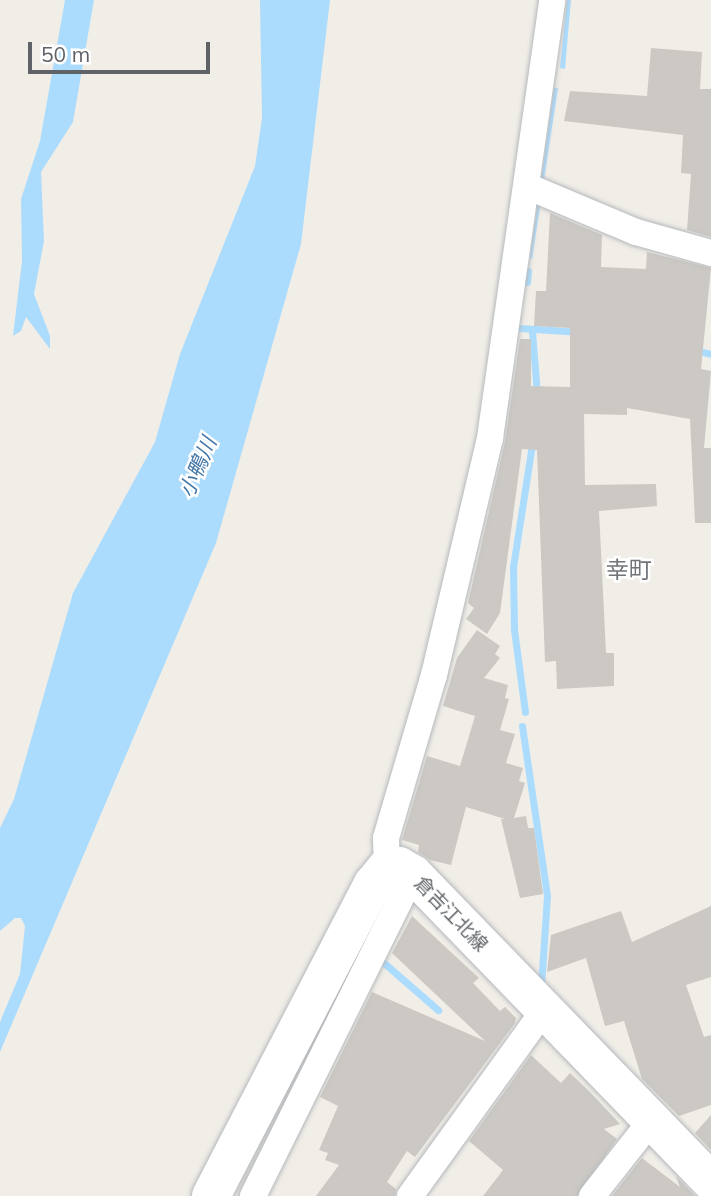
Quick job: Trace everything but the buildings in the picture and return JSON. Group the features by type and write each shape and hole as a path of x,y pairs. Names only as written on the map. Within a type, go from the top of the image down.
{"main road":[{"name":"倉吉江北線","path":"400,870 544,1010 711,1181"},
{"path":"211,1196 373,884 400,870"}],"street":[{"path":"253,1196 400,870 386,838 434,676 490,438 529,187 552,0"},
{"path":"529,187 636,232 711,253"},
{"path":"410,1196 544,1010"},
{"path":"592,1196 651,1121"}],"water":[{"path":"65,0 94,0 73,122 41,172 44,241 34,294 50,336 50,349 26,317 21,331 13,336 22,261 21,199 40,141"},
{"name":"小鴨川","path":"260,0 330,0 301,244 216,543 0,1052 0,1022 20,974 25,926 21,918 15,918 0,931 0,828 14,799 73,593 155,442 180,354 255,166 262,118"},
{"path":"567,0 571,0 565,69 560,68"},
{"path":"554,88 558,88 532,259 530,258"}],"waterway":[{"path":"527,282 528,271"},
{"path":"520,328 580,332"},
{"path":"532,331 537,394"},
{"path":"695,350 711,354"},
{"path":"525,712 514,630 513,567 532,444"},
{"path":"522,726 547,896 541,987"},
{"path":"384,963 438,1010"}],"district":[{"name":"幸町","path":"629,570"}]}
